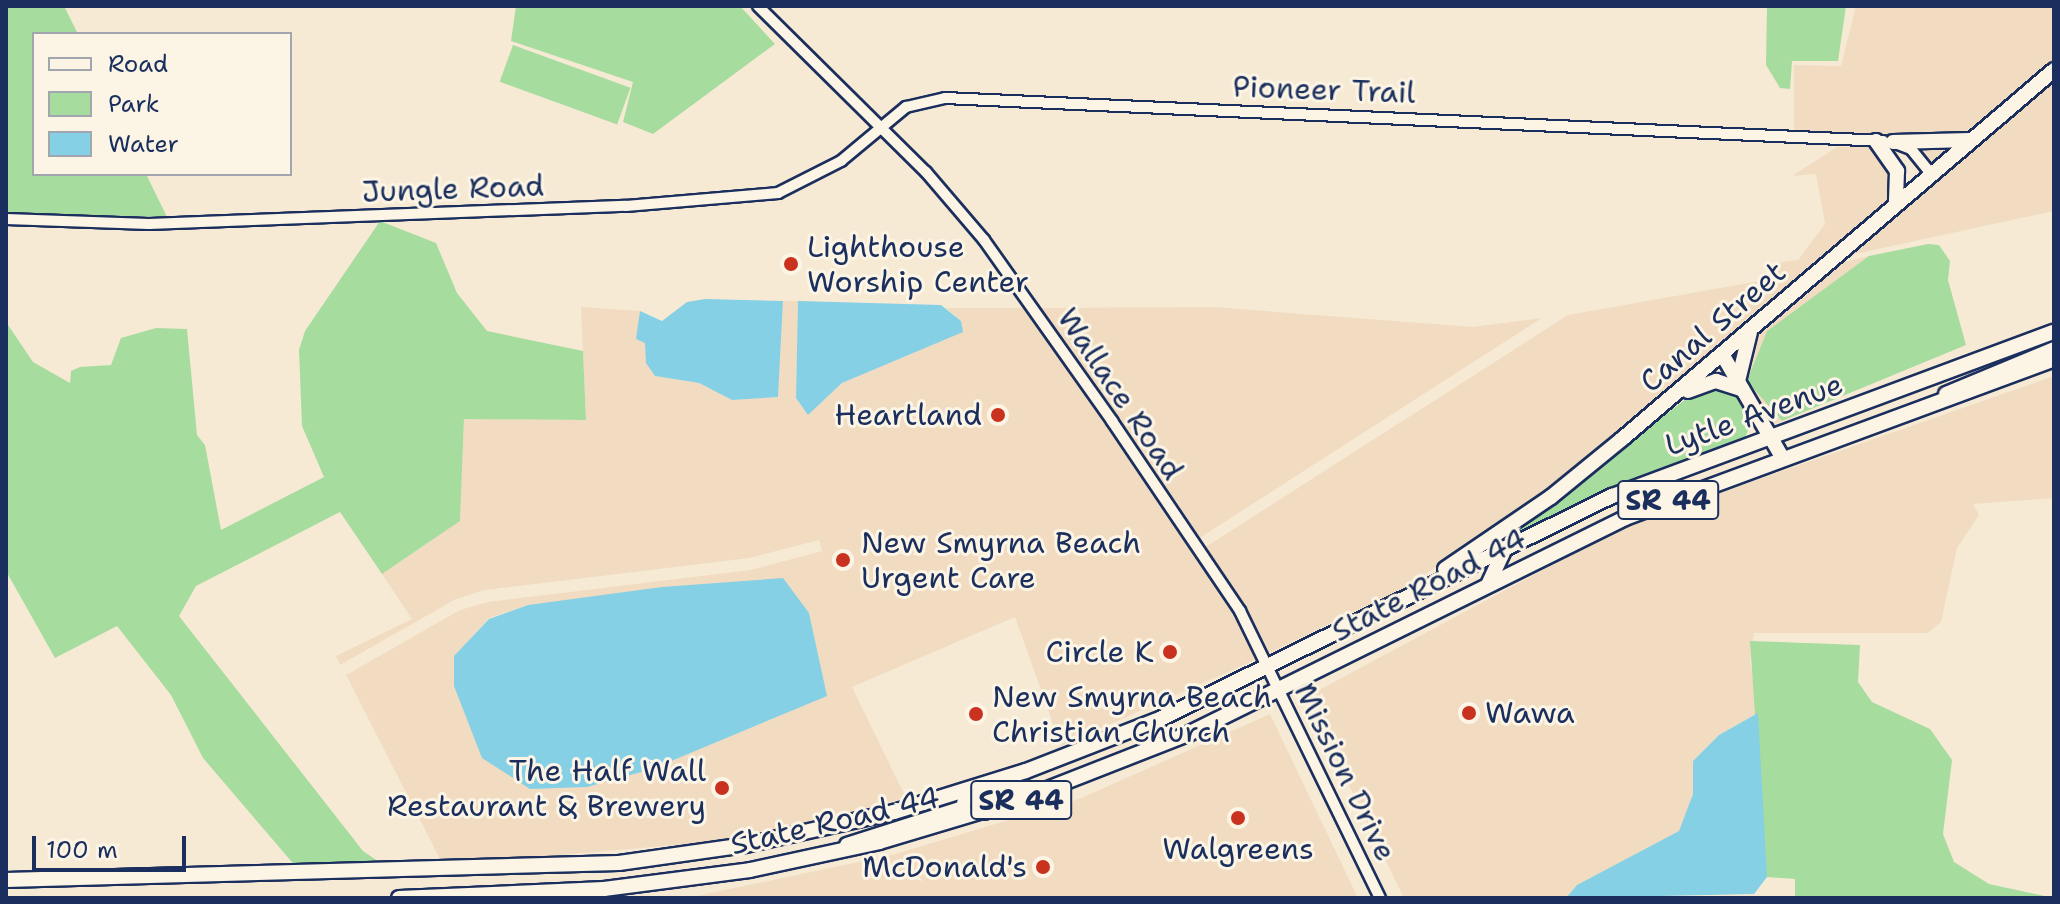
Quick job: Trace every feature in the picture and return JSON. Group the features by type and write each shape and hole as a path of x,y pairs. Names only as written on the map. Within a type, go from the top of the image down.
{"main road":[{"name":"Canal Street","path":"1391,604 1551,497 2054,70"},
{"path":"1893,142 1970,140"},
{"path":"1876,141 1897,171 1896,205"},
{"path":"1741,386 1752,328"},
{"name":"Lytle Avenue","path":"1391,604 1612,496 2054,332"},
{"path":"1929,405 1962,382 2054,349"},
{"path":"1722,354 1783,459"},
{"name":"Lytle Avenue","path":"1783,459 2054,359"},
{"path":"1663,404 1703,382 1741,386"},
{"name":"State Road 44","path":"399,898 604,889 833,853 984,812 1147,751 1637,513 1783,459"},
{"path":"1488,585 1505,547"},
{"name":"State Road 44","path":"6,880 619,863 796,835 967,790 1118,736 1268,667 1391,604"},
{"path":"984,812 987,794 1090,756 1118,736"},
{"path":"833,853 864,835 963,808 967,790"}],"street":[{"path":"758,6 880,127"},
{"name":"Pioneer Trail","path":"880,127 906,107 945,98 1893,142"},
{"name":"Jungle Road","path":"6,219 149,224 626,206 778,193 829,169 880,127"},
{"name":"Wallace Road","path":"880,127 984,240 1204,556 1268,667"},
{"path":"1893,142 1911,149 1931,174"},
{"name":"Mission Drive","path":"1268,667 1380,898"}],"shaded area":[{"path":"1856,6 2054,6 2054,211 1832,259 1931,174 1893,142 1794,138 1794,65 1841,66"},
{"path":"1837,147 1874,147 1892,172 1891,201 1548,492 1408,586 1267,654 1204,548 1568,315 1771,279 1773,263 1798,260 1825,224 1816,174 1792,176"},
{"path":"1869,256 1748,381 1782,421 1770,426 1744,381 1756,332 1836,264"},
{"path":"783,301 798,301 796,398 808,415 842,383 946,339 961,321 946,308 1025,308 1235,614 1257,659 1061,746 1015,617 852,687 906,798 745,839 443,865 346,675 460,610 488,602 751,570 822,551 819,540 750,558 485,590 456,599 340,665 336,656 412,619 382,574 460,521 464,419 586,420 581,307 640,311 655,376 699,383 732,400 778,397","holes":["583,599 809,613 826,696 624,776 482,758 454,656 489,618 528,605"]},
{"path":"1213,307 1473,327 1542,318 1198,539 1039,308"},
{"path":"2054,376 2054,498 1973,504 1979,515 1957,548 1941,622 1928,633 1754,633 1750,661 1758,713 1719,735 1693,761 1693,794 1680,831 1577,885 1566,898 1404,898 1306,697 1625,526"},
{"path":"1270,714 1358,898 687,898 892,855 1079,799"}],"green space":[{"path":"6,6 64,6 77,32 32,32 32,176 147,176 167,217 6,213"},
{"path":"516,6 740,6 775,44 653,134 623,122 633,82 511,41"},
{"path":"1767,6 1846,6 1838,61 1792,61 1790,89 1780,88 1766,65"},
{"path":"513,45 630,88 617,124 500,82"},
{"path":"380,221 436,243 457,293 487,331 583,351 586,420 464,419 460,521 382,574 340,512 196,586 179,616 363,851 385,866 297,868 203,758 171,695 117,626 55,658 6,571 6,322 33,362 70,383 71,371 80,367 111,365 121,338 156,328 187,329 197,435 205,445 221,530 324,477 302,426 299,350 305,331"},
{"path":"1928,244 1939,245 1950,261 1948,280 1966,345 1782,421 1747,381 1767,331 1869,256"},
{"path":"1707,383 1735,393 1752,420 1745,438 1605,491 1508,538 1504,530 1552,501"},
{"path":"1750,641 1860,645 1858,682 1872,702 1930,729 1952,760 1943,834 1954,862 1989,884 2054,898 1795,898 1795,879 1766,877"}],"water":[{"path":"705,299 783,301 778,397 732,400 699,383 655,376 646,363 645,343 636,339 640,311 662,321 687,302"},
{"path":"798,301 941,305 961,321 963,332 842,383 808,415 796,398"},
{"path":"783,578 809,613 827,696 652,769 587,787 530,789 482,758 454,686 454,656 489,619 528,605 662,587"},
{"path":"1758,713 1767,877 1754,894 1566,898 1577,885 1679,831 1693,794 1693,761 1719,735"}],"place":[{"name":"Lighthouse Worship Center","path":"791,264"},
{"name":"Heartland","path":"998,415"},
{"name":"New Smyrna Beach Urgent Care","path":"843,560"},
{"name":"Circle K","path":"1170,652"},
{"name":"Wawa","path":"1469,713"},
{"name":"New Smyrna Beach Christian Church","path":"976,714"},
{"name":"The Half Wall Restaurant & Brewery","path":"722,788"},
{"name":"Walgreens","path":"1238,818"},
{"name":"McDonald's","path":"1043,867"}]}
